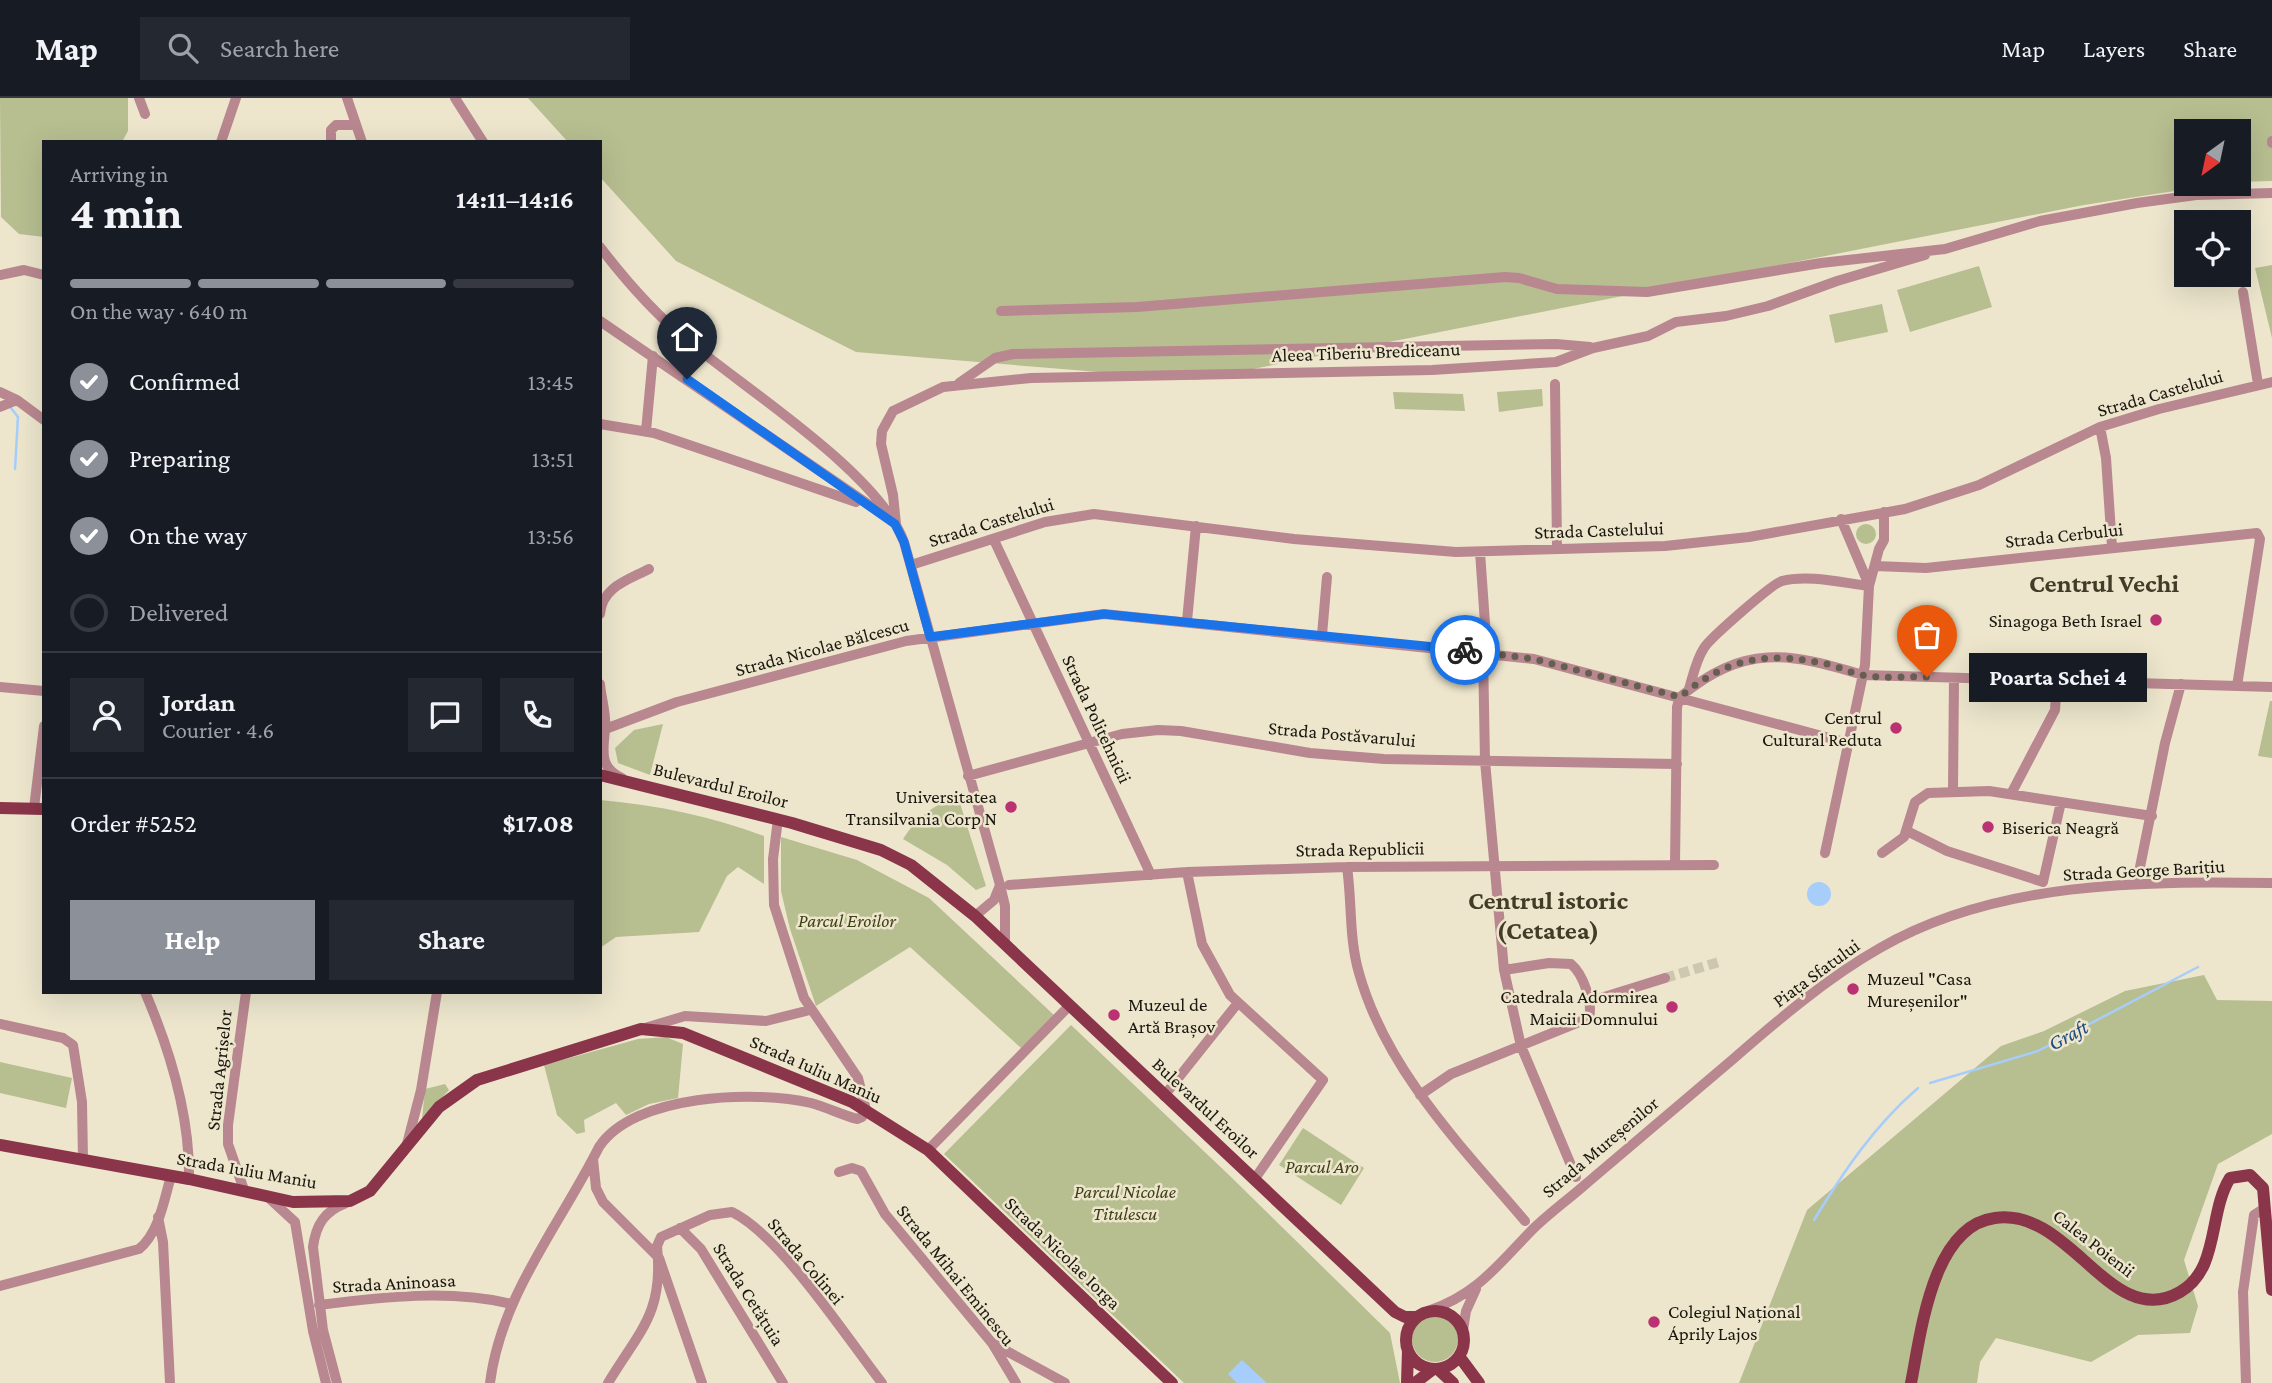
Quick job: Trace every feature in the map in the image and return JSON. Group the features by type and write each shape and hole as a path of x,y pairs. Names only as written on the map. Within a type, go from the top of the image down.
{"main road":[{"name":"Bulevardul Eroilor","path":"602,776 856,841 911,865 975,916 1395,1312 1405,1317 1423,1314"},
{"path":"0,808 39,808"},
{"name":"Strada Iuliu Maniu","path":"0,1145 189,1178 264,1195 322,1204 350,1201 370,1191 439,1107 477,1080 641,1029 683,1033 866,1110 928,1150"},
{"name":"Strada Nicolae Iorga","path":"928,1150 1172,1383"},
{"name":"Calea Poienii","path":"1911,1383 1925,1315 1942,1265 1956,1240 1975,1224 2003,1217 2030,1220 2059,1238 2115,1287 2138,1298 2153,1299 2181,1292 2198,1277 2208,1254 2223,1193 2230,1178 2242,1174 2256,1178 2263,1188 2272,1290"},
{"path":"1407,1383 1407,1332 1423,1314 1445,1312 1463,1330 1465,1339 1459,1356 1449,1366 1436,1370 1415,1383"},
{"path":"1408,1349 1417,1363 1436,1370 1453,1383"},
{"path":"1459,1356 1479,1383"}],"street":[{"path":"139,98 145,114"},
{"path":"222,140 236,98"},
{"path":"347,98 361,140"},
{"path":"455,98 482,140"},
{"path":"331,140 331,130 336,125 354,125"},
{"path":"1001,311 1137,307 1505,277 1519,278 1557,289 1647,292 1821,263 1945,249 2040,221 2137,203 2196,195 2272,192"},
{"path":"602,249 658,314 817,441 886,508 911,565 968,776 1004,885 1005,944"},
{"name":"Aleea Tiberiu Brediceanu","path":"895,524 893,495 881,444 884,426 893,411 958,383 1031,378 1432,370 1556,362 1593,348 1648,336 1676,322 1726,316 1768,306 1837,281 1945,249"},
{"path":"0,275 24,270 42,274"},
{"path":"2243,292 2258,384"},
{"path":"602,322 895,524"},
{"path":"958,383 995,358 1013,354 1556,344 1593,348"},
{"path":"646,431 653,356"},
{"name":"Strada Castelului","path":"911,565 1045,522 1094,514 1319,541 1480,552 1690,544 1749,537 1905,509 1979,485 2100,427 2272,382"},
{"path":"1555,384 1557,548"},
{"path":"0,392 17,400 42,419"},
{"path":"0,407 17,400"},
{"path":"602,424 646,431 867,506"},
{"path":"2100,427 2106,458 2112,547"},
{"path":"1825,853 1863,675 1870,586 1884,540 1884,512"},
{"path":"1841,519 1870,586"},
{"path":"1186,621 1196,526"},
{"name":"Strada Cerbului","path":"1875,566 1926,568 2257,533 2260,539 2237,686"},
{"name":"Strada Politehnicii","path":"994,540 1151,875"},
{"path":"1480,552 1485,652 1485,761 1504,970 1521,1046 1576,1177"},
{"path":"602,605 614,586 649,569"},
{"path":"1322,635 1327,578"},
{"path":"1689,689 1705,646 1752,607 1770,586 1799,579 1870,586"},
{"name":"Strada Nicolae Bălcescu","path":"603,730 677,702 930,637 1104,614 1534,659 1848,743"},
{"path":"1675,865 1680,697 1721,669 1739,661 1781,657 1830,665 1863,675 2272,687"},
{"path":"1953,791 1954,678"},
{"path":"2011,794 2055,710 2057,680"},
{"path":"2138,877 2165,743 2182,684"},
{"path":"0,687 42,691"},
{"path":"603,730 602,750 605,764 616,775 636,785"},
{"name":"Strada Postăvarului","path":"968,776 1142,731 1181,731 1310,753 1384,759 1677,764"},
{"path":"39,808 42,743"},
{"path":"1882,853 1904,837 1915,802 1921,796 1953,791 2011,794 2152,816"},
{"path":"1907,831 1947,851 2043,882 2061,802"},
{"path":"490,1383 498,1338 512,1304 604,1140 634,1116 698,1101 768,1097 811,1104 857,1119 862,1117 866,1110 858,1078 810,1010 774,905 773,859 778,819"},
{"name":"Strada Republicii","path":"1004,885 1187,873 1347,867 1493,864 1714,866"},
{"path":"1347,867 1358,969 1364,990 1383,1032 1420,1095 1525,1221"},
{"path":"1187,873 1202,944 1212,968 1237,1004 1323,1080 1254,1180"},
{"name":"Strada George Barițiu","path":"1900,938 1989,905 2074,888 2216,882 2272,883"},
{"path":"975,916 994,900 1004,885"},
{"name":"Piața Sfatului","path":"1755,1040 1852,966 1900,938"},
{"path":"1420,1095 1451,1074 1586,1020 1590,1014 1581,976 1571,964 1549,963 1504,970"},
{"path":"1588,1002 1665,978"},
{"path":"146,994 159,1024 180,1095 189,1178"},
{"name":"Strada Agrișelor","path":"244,1190 228,1144 228,1125 246,994"},
{"path":"406,1148 418,1106 437,994"},
{"path":"1164,1096 1237,1004"},
{"path":"928,1150 1069,1006"},
{"name":"Strada Iuliu Maniu","path":"641,1029 684,1016 766,1021 810,1010"},
{"path":"0,1024 63,1038 73,1045 82,1102 83,1160"},
{"name":"Strada Mureșenilor","path":"1423,1314 1458,1300 1476,1288 1533,1229 1755,1040"},
{"path":"593,1158 596,1188 603,1202 659,1258 656,1303 646,1326 608,1383"},
{"name":"Strada Mihai Eminescu","path":"839,1172 852,1168 861,1171 886,1214 992,1343 1016,1383"},
{"path":"149,1241 171,1175"},
{"path":"264,1195 285,1210 295,1222 313,1331 326,1383"},
{"path":"337,1383 319,1305 315,1234 324,1216 350,1201"},
{"path":"2246,1383 2245,1273 2254,1215 2265,1208"},
{"name":"Strada Colinei","path":"680,1228 721,1213 732,1212 743,1217 782,1256 882,1383"},
{"path":"158,1216 163,1242 170,1383"},
{"path":"680,1228 661,1237 657,1246 702,1383"},
{"name":"Strada Cetățuia","path":"680,1228 701,1249 783,1383"},
{"path":"0,1286 124,1255 149,1241 163,1242"},
{"name":"Strada Mureșenilor","path":"1463,1330 1466,1311 1476,1288"},
{"name":"Strada Aninoasa","path":"319,1305 429,1295 480,1298 512,1304"},
{"path":"992,1343 1065,1383"}],"green space":[{"path":"0,98 128,98 128,131 123,140 42,140 42,237 19,234 1,217"},
{"path":"528,98 2272,98 2272,181 2251,182 2251,119 2174,119 2174,191 2084,205 1197,380 856,352 676,261 602,179 602,140 566,140"},
{"path":"2272,265 2272,338 2255,268"},
{"path":"1979,266 1992,307 1910,332 1897,290"},
{"path":"1882,304 1888,332 1835,343 1829,315"},
{"path":"1542,389 1543,406 1499,412 1497,392"},
{"path":"1393,392 1463,394 1465,411 1395,409"},
{"path":"1866,524 1873,527 1876,534 1873,541 1866,544 1859,541 1856,534 1859,527"},
{"path":"2272,701 2272,758 2258,756"},
{"path":"663,724 650,775 618,763 615,748 634,730"},
{"path":"958,797 986,886 976,890 947,865 903,839 926,813"},
{"path":"602,800 684,812 764,836 764,884 738,867 727,876 699,932 616,937 602,947"},
{"name":"Parcul Eroilor","path":"781,837 857,860 929,898 1055,1016 1021,1048 910,947 816,1006 790,929 781,891"},
{"path":"2204,975 2217,1000 2272,1001 2272,1134 2218,1164 2184,1260 2198,1306 2190,1333 2138,1335 2091,1362 1996,1338 1980,1362 1977,1383 1739,1383 1807,1210 2001,1046 2044,1031 2125,991"},
{"name":"Parcul Nicolae Titulescu","path":"1071,1025 1390,1333 1400,1383 1184,1383 944,1154"},
{"path":"666,1037 683,1044 678,1098 649,1104 626,1115 616,1103 584,1120 585,1132 577,1134 557,1115 544,1065 638,1039"},
{"path":"0,1062 72,1078 66,1108 0,1093"},
{"path":"445,1084 449,1090 422,1119 425,1089"},
{"name":"Parcul Aro","path":"1303,1128 1364,1168 1341,1205 1279,1165"},
{"path":"1435,1316 1451,1323 1458,1339 1451,1355 1435,1362 1419,1355 1412,1339 1419,1323"}],"water":[{"path":"1819,882 1828,885 1831,894 1828,903 1819,906 1810,903 1807,894 1810,885"},
{"path":"1242,1360 1267,1383 1237,1383 1228,1374"}],"waterway":[{"path":"11,408 18,417 15,469"},
{"name":"Graft","path":"1930,1083 2038,1051 2198,967"},
{"name":"Graft","path":"1814,1220 1861,1150 1887,1118 1918,1088"}],"tunnel":[{"path":"1665,978 1719,962"}],"way so far":[{"path":"1465,650 1534,659 1680,697 1721,669 1739,661 1760,657 1781,657 1830,665 1863,675 1927,677"}],"place":[{"name":"Sinagoga Beth Israel","path":"2156,620"},
{"name":"Poarta Schei 4","path":"1927,677"},
{"name":"Centrul Cultural Reduta","path":"1896,728"},
{"name":"Universitatea Transilvania Corp N","path":"1011,807"},
{"name":"Biserica Neagră","path":"1988,827"},
{"name":"Muzeul \"Casa Mureșenilor\"","path":"1853,989"},
{"name":"Catedrala Adormirea Maicii Domnului","path":"1672,1007"},
{"name":"Muzeul de Artă Brașov","path":"1114,1015"},
{"name":"Colegiul Național Áprily Lajos","path":"1654,1322"}],"district":[{"name":"Centrul Vechi","path":"2104,583"},
{"name":"Centrul istoric (Cetatea)","path":"1548,915"}],"route":[{"path":"687,379 895,524 904,542 930,637 1104,614 1465,650"}]}
